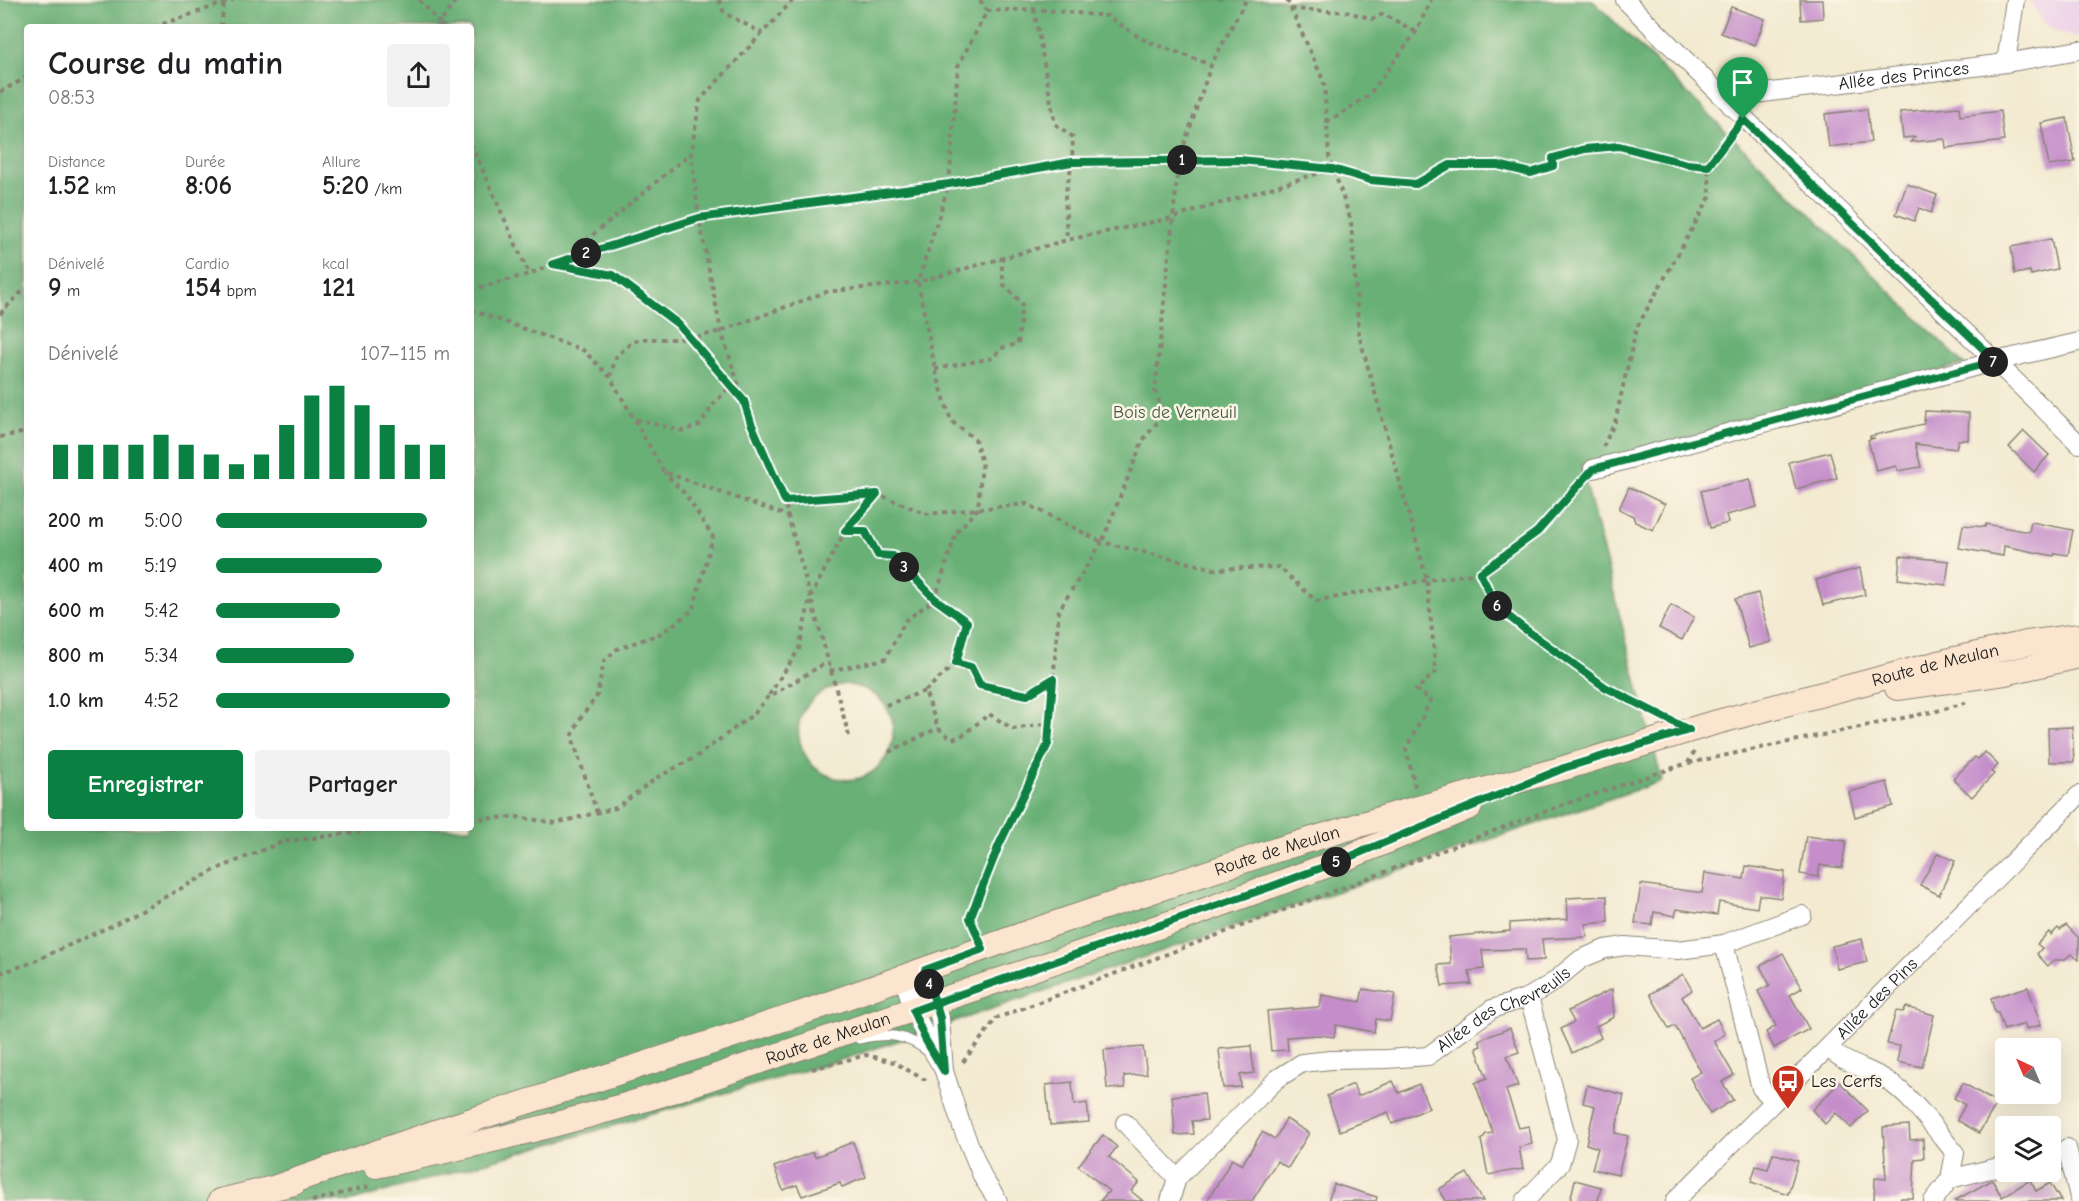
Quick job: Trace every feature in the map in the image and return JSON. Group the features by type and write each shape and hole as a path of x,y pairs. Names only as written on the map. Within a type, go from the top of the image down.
{"main road":[{"name":"Route de Meulan","path":"279,1186 472,1120 802,1013 1236,863 1689,730 1946,661 2079,636"},
{"name":"Route de Meulan","path":"1793,703 2005,673 2079,656"},
{"name":"Route de Meulan","path":"220,1201 279,1186 438,1153 603,1113 924,1007 1270,887 1342,860 1564,768"}],"street":[{"path":"1625,0 1737,113 1996,361 2079,444"},
{"path":"2006,63 2015,0"},
{"name":"Allée des Princes","path":"1737,113 1738,100 1755,94 2006,63 2079,50"},
{"path":"1593,469 1996,361 2079,342"},
{"name":"Allée des Pins","path":"1675,1201 2079,795"},
{"name":"Allée des Chevreuils","path":"1170,1201 1177,1178 1277,1079 1302,1063 1428,1056 1492,1009 1529,998 1552,983 1581,959 1605,949 1625,946 1678,950 1724,944 1802,915"},
{"path":"1724,944 1761,1088 1774,1101"},
{"path":"914,973 924,1007 925,1039 940,1065 983,1178 998,1201"},
{"path":"1525,1201 1560,1164 1567,1139 1529,998"},
{"path":"1828,1048 1836,1055 1886,1080 1916,1106 1955,1153 1950,1179 1933,1201"},
{"path":"1125,1123 1177,1178"},
{"path":"2066,1149 2079,1197"},
{"path":"1950,1179 1995,1168"}],"lane":[{"path":"786,1053 891,1034 915,1042 940,1065"}],"path":[{"path":"162,24 233,0"},
{"path":"418,0 441,24"},
{"path":"443,24 456,0"},
{"path":"718,0 724,13 762,33"},
{"path":"793,0 700,100 691,153 699,218 721,331 751,423 785,501 849,736"},
{"path":"980,0 987,10"},
{"path":"983,949 970,918 999,845 1048,744 1059,610 1102,542 1143,440 1164,414 1155,391 1179,160 1211,65 1246,0"},
{"path":"1287,0 1324,82 1329,156 1351,221 1359,335 1427,580 1436,672 1416,690 1431,700 1406,749 1416,791 1424,806"},
{"path":"1327,123 1369,95 1416,32 1431,0"},
{"path":"221,24 224,2"},
{"path":"987,10 1034,9 1107,16 1142,39 1211,65"},
{"path":"1034,9 1054,124 1073,137 1072,162 1065,196 1067,240"},
{"path":"1291,9 1348,12 1373,19 1383,14 1416,32"},
{"path":"830,671 885,659 906,620 935,599 956,533 978,508 982,463 975,439 951,421 935,369 918,282 949,184 958,66 987,10"},
{"path":"0,92 24,79"},
{"path":"785,501 877,494 927,514 1027,504 1102,542 1214,569 1279,567 1316,601 1427,580 1480,573 1537,532 1593,469 1615,422 1636,329 1710,198 1708,166 1737,113"},
{"path":"474,289 699,218 949,184 1072,162 1240,160 1333,169 1370,180 1416,184 1450,165 1498,165 1531,173 1553,166 1553,158 1585,149 1619,146 1687,164 1708,166"},
{"path":"474,151 530,273"},
{"path":"562,261 691,153"},
{"path":"610,376 616,357 631,343 641,339 690,339 721,331 826,292 918,282 1067,240 1172,218 1333,169"},
{"path":"935,369 993,358 1000,348 1018,344 1022,303 1004,285 1001,259"},
{"path":"553,264 613,275 678,324 744,401"},
{"path":"0,314 24,292"},
{"path":"474,311 583,350 610,376 664,472 686,495 713,537 693,610 662,633 617,649 604,661 597,696 579,720 572,737 597,813"},
{"path":"636,419 682,431 700,424 730,386"},
{"path":"0,438 24,433"},
{"path":"664,472 788,516"},
{"path":"474,819 517,817 556,823 616,808 658,777 696,757 755,712 767,698 799,649 810,598 845,531 877,494"},
{"path":"845,531 865,531 878,555 893,556 935,599 967,622 956,663 925,691 886,705"},
{"path":"1480,573 1497,607 1522,627 1605,687 1689,730"},
{"path":"767,698 827,662"},
{"path":"956,663 971,667 980,685 1027,695 1053,679"},
{"path":"925,691 938,728 951,739 963,735 989,714 1013,729 1050,723"},
{"path":"1688,763 1941,710 1973,701"},
{"path":"889,752 938,728"},
{"path":"0,973 28,964 111,926 217,869 282,842 365,831"}],"shaded area":[{"path":"2031,0 2079,0 2079,38 2057,32 2041,21"}],"green space":[{"name":"Bois de Verneuil","path":"0,0 1592,0 1964,364 1581,465 1662,781 847,1058 352,1201 0,1201","holes":["845,684 870,692 885,706 893,723 892,741 885,758 873,772 856,779 835,778 817,770 802,748 799,723 803,712 819,694 831,688"]}],"building":[{"path":"1800,0 1822,0 1823,18 1801,20"},
{"path":"1731,7 1765,19 1755,45 1721,33"},
{"path":"1959,107 1960,116 2000,111 2004,141 1946,148 1945,139 1910,142 1915,137 1903,138 1900,112"},
{"path":"1867,109 1871,142 1829,147 1825,114"},
{"path":"2067,118 2075,162 2049,166 2041,123"},
{"path":"1907,184 1937,195 1931,213 1919,208 1914,221 1896,214"},
{"path":"2051,239 2057,269 2031,275 2030,271 2015,274 2011,247"},
{"path":"1925,411 1969,413 1968,440 1958,440 1956,449 1915,444 1921,467 1898,471 1896,466 1876,471 1868,440 1875,438 1870,438 1870,436 1924,424"},
{"path":"2024,431 2049,455 2034,472 2009,447"},
{"path":"1830,452 1837,478 1796,489 1789,462"},
{"path":"1750,479 1757,507 1726,515 1728,523 1710,528 1701,491"},
{"path":"1629,487 1665,504 1653,530 1635,522 1633,516 1619,509"},
{"path":"2031,522 2073,530 2068,555 2055,553 2054,556 2004,546 2003,556 1959,548 1963,525 1985,527 1986,524 2029,532"},
{"path":"1900,556 1949,561 1946,585 1898,579"},
{"path":"1860,568 1865,595 1823,605 1816,580"},
{"path":"1758,593 1771,642 1749,648 1735,599"},
{"path":"1671,605 1694,617 1682,640 1659,628"},
{"path":"2072,727 2074,762 2049,762 2048,728"},
{"path":"1985,752 1998,765 1991,772 1994,774 1972,797 1953,779 1975,757 1978,759"},
{"path":"1887,782 1893,806 1855,817 1849,792"},
{"path":"1806,836 1846,841 1842,868 1820,865 1818,877 1800,874"},
{"path":"1938,853 1955,861 1939,895 1920,885"},
{"path":"1746,866 1785,872 1781,898 1759,895 1757,908 1719,902 1717,915 1677,909 1675,916 1654,912 1652,925 1635,923 1641,884 1702,893 1705,873 1744,879"},
{"path":"1607,896 1608,922 1586,924 1587,937 1542,939 1544,960 1526,961 1525,949 1482,950 1484,969 1469,971 1471,984 1442,986 1438,965 1451,964 1449,937 1510,931 1510,923 1568,919 1567,898"},
{"path":"2066,925 2079,938 2079,960 2071,954 2064,960 2054,960 2048,966 2037,954 2042,948 2037,944 2049,932 2051,935 2058,928 2060,930"},
{"path":"1862,939 1867,962 1837,969 1832,946"},
{"path":"1783,953 1802,988 1790,995 1809,1029 1774,1048 1766,1032 1776,1026 1758,991 1770,985 1760,966"},
{"path":"1683,974 1692,990 1682,997 1700,1028 1717,1019 1725,1034 1714,1041 1734,1075 1722,1082 1733,1100 1710,1114 1690,1078 1701,1072 1675,1026 1669,1029 1650,994"},
{"path":"2028,987 2041,1025 2026,1029 2025,1024 2004,1030 1998,1013 1995,1013 1991,998"},
{"path":"1363,989 1395,994 1390,1021 1376,1019 1374,1032 1336,1025 1334,1037 1319,1035 1287,1037 1288,1050 1271,1051 1267,1011 1320,1007 1322,995 1360,1002"},
{"path":"1612,989 1614,1017 1596,1026 1601,1038 1572,1053 1561,1029 1574,1022 1568,1011"},
{"path":"1906,1007 1934,1015 1922,1067 1897,1062 1900,1046 1887,1044 1896,1011 1903,1012"},
{"path":"1510,1028 1519,1052 1507,1056 1518,1086 1506,1090 1519,1128 1529,1126 1532,1144 1519,1147 1523,1169 1488,1175 1481,1140 1486,1134 1493,1133 1475,1083 1487,1078 1476,1048 1481,1046 1479,1040"},
{"path":"1251,1046 1254,1073 1240,1075 1241,1087 1223,1088 1219,1049"},
{"path":"1143,1047 1147,1074 1124,1076 1125,1088 1107,1089 1104,1050"},
{"path":"1393,1081 1399,1093 1419,1084 1429,1108 1392,1124 1388,1112 1340,1131 1327,1096 1353,1084 1358,1096"},
{"path":"1072,1082 1074,1105 1087,1103 1089,1122 1050,1125 1046,1085"},
{"path":"1840,1082 1868,1111 1851,1128 1836,1113 1825,1124 1812,1110"},
{"path":"1963,1083 1995,1102 1996,1104 1979,1133 1957,1120 1965,1105 1954,1098"},
{"path":"1587,1085 1624,1095 1615,1133 1628,1136 1618,1175 1592,1169 1598,1148 1586,1144 1595,1106 1583,1103"},
{"path":"1204,1093 1207,1120 1192,1121 1194,1134 1175,1135 1172,1096"},
{"path":"1286,1119 1309,1133 1288,1168 1277,1161 1252,1201 1207,1201 1232,1159 1242,1165 1262,1132 1275,1139"},
{"path":"1909,1125 1910,1140 1923,1139 1924,1158 1915,1159 1913,1198 1901,1198 1900,1201 1874,1201 1875,1178 1886,1179 1883,1127"},
{"path":"1103,1135 1117,1147 1109,1157 1139,1182 1131,1191 1143,1201 1100,1201 1109,1191 1078,1166"},
{"path":"853,1142 866,1177 842,1187 840,1183 802,1196 797,1185 783,1190 774,1167 813,1152 815,1157"},
{"path":"1773,1153 1798,1161 1788,1194 1751,1182 1756,1166 1768,1169"},
{"path":"1467,1173 1483,1201 1446,1201 1439,1189"},
{"path":"1575,1180 1601,1187 1598,1201 1570,1201"},
{"path":"1992,1180 2002,1197 2027,1182 2031,1182 2036,1191 2050,1183 2061,1201 1954,1201"},
{"path":"1334,1184 1377,1197 1376,1201 1328,1201"}],"place":[{"name":"Les Cerfs","path":"1788,1110"}],"route":[{"path":"1743,119 1708,166 1687,164 1619,146 1585,149 1553,158 1553,166 1531,173 1498,165 1450,165 1416,184 1370,180 1333,169 1240,160 1072,162 949,184 699,218 553,264 613,275 678,324 744,401 751,423 785,501 877,494 845,531 865,531 878,555 893,556 935,599 967,622 956,663 971,667 980,685 1027,695 1053,679 1048,744 999,845 970,918 983,949 925,970 935,1003 940,1018 944,1071 925,1039 913,1011 935,1003 1181,919 1270,887 1342,860 1564,768 1689,730 1605,687 1522,627 1497,607 1480,573 1537,532 1593,469 1996,361 1743,119"}]}
